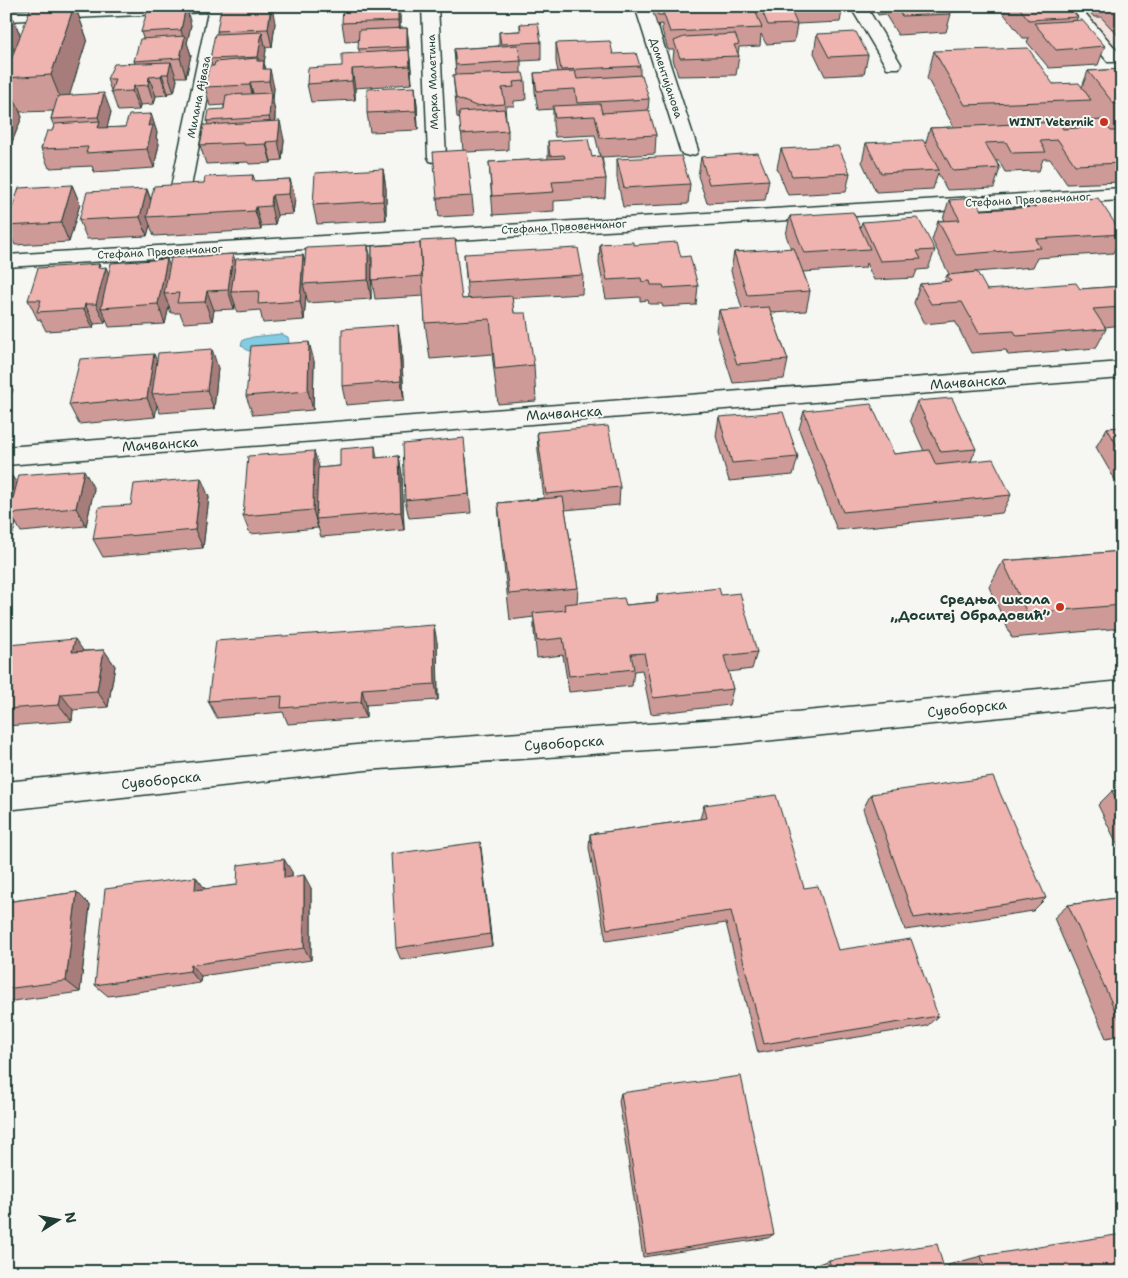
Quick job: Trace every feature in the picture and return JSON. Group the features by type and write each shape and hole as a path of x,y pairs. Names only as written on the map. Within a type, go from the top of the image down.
{"street":[{"path":"6,16 248,6"},
{"name":"Марка Малетина","path":"430,6 437,157"},
{"name":"Доментијанова","path":"643,6 689,150"},
{"path":"858,6 893,64"},
{"path":"1070,6 1114,58"},
{"name":"Милана Ајваза","path":"181,187 217,8"},
{"name":"Стефана Првовенчаног","path":"6,261 1122,194"},
{"name":"Мачванска","path":"6,456 1122,370"},
{"name":"Сувоборска","path":"6,796 366,757 733,731 1122,693"}],"shaded area":[{"path":"1079,6 1122,6 1122,57"}],"water":[{"path":"281,334 288,337 289,343 279,349 248,351 241,345 243,340 253,337"}],"building":[{"path":"74,6 51,75 6,78 6,65 9,65 31,7"},
{"path":"186,6 181,30 141,32 148,8"},
{"path":"271,6 268,29 217,31 221,8"},
{"path":"343,6 398,6 398,21 342,23"},
{"path":"655,6 682,6 683,11 663,12 663,15 658,15"},
{"path":"760,6 789,6 797,24 768,25"},
{"path":"896,6 946,6 951,14 902,16"},
{"path":"1018,6 1068,6 1078,17 1029,20"},
{"path":"754,7 762,28 670,32 663,12"},
{"path":"1082,20 1105,46 1056,50 1034,23"},
{"path":"538,23 541,42 501,44 499,32 521,31 520,24"},
{"path":"407,28 407,47 358,49 359,30"},
{"path":"262,32 258,57 210,59 215,34"},
{"path":"856,32 868,55 829,57 817,34"},
{"path":"735,34 739,44 734,45 739,56 680,58 674,41 684,37"},
{"path":"185,36 180,58 134,61 140,39"},
{"path":"610,41 613,54 636,53 640,66 561,70 556,43"},
{"path":"518,45 521,61 456,65 454,49"},
{"path":"1028,48 1053,84 1079,83 1091,100 965,105 934,51"},
{"path":"409,50 410,66 352,69 352,81 307,84 308,68 342,66 342,54"},
{"path":"257,58 257,61 264,61 263,69 270,69 269,81 250,82 250,85 205,87 209,66 214,66 215,62"},
{"path":"171,62 168,74 149,77 148,85 134,86 132,91 111,92 115,79 107,79 114,64"},
{"path":"1122,69 1122,103 1114,104 1088,71"},
{"path":"575,71 577,79 642,75 649,99 577,103 575,89 537,91 534,73"},
{"path":"523,73 525,81 513,82 514,87 502,88 505,104 476,106 456,98 453,75"},
{"path":"415,87 416,111 367,113 367,89"},
{"path":"104,93 98,117 51,119 58,96"},
{"path":"271,93 269,117 207,121 209,110 224,109 226,95"},
{"path":"14,98 6,117 6,99"},
{"path":"600,104 602,113 649,110 656,135 600,138 595,116 555,118 553,106"},
{"path":"504,109 508,131 461,134 459,112"},
{"path":"151,114 148,126 153,125 147,149 86,153 88,147 41,149 47,131 52,131 55,124 100,121 98,128 125,127 129,115"},
{"path":"1102,120 1111,131 1120,131 1122,133 1122,163 1075,165 1058,140 1040,141 1046,152 1012,153 1006,142 985,143 1000,168 953,171 930,128 1059,122 1063,129 1092,127 1088,121"},
{"path":"280,121 278,141 266,142 266,144 200,145 204,125"},
{"path":"588,139 592,157 601,156 606,179 552,182 554,192 492,196 489,162 565,158 564,155 550,156 548,141"},
{"path":"923,140 939,170 881,173 866,143"},
{"path":"838,146 850,173 792,176 781,149"},
{"path":"467,150 472,196 437,198 433,152"},
{"path":"758,153 769,180 709,184 701,157"},
{"path":"681,156 690,184 624,188 617,159"},
{"path":"383,169 383,201 313,205 315,173"},
{"path":"253,175 252,181 290,179 289,194 272,195 271,206 256,207 255,211 147,217 154,186 204,183 205,177"},
{"path":"72,185 61,223 6,226 19,188"},
{"path":"147,189 140,217 79,220 87,192"},
{"path":"974,198 981,210 1036,207 1033,202 1098,198 1122,234 1036,239 1041,248 956,255 938,221 960,220 949,200"},
{"path":"853,212 870,249 804,253 790,216"},
{"path":"918,218 935,250 917,251 921,259 880,261 862,222"},
{"path":"455,239 462,299 512,296 514,313 526,313 534,365 495,369 490,319 425,323 420,241"},
{"path":"633,242 633,245 677,242 681,257 690,256 698,286 664,288 663,285 651,285 650,281 642,282 641,278 607,280 600,244"},
{"path":"420,243 422,276 372,280 372,246"},
{"path":"368,245 368,280 303,284 306,248"},
{"path":"578,248 583,275 467,282 464,254"},
{"path":"794,248 810,291 747,295 734,252"},
{"path":"233,254 228,290 207,291 205,302 177,303 179,293 164,294 171,258"},
{"path":"303,255 300,301 258,304 259,291 231,292 236,259"},
{"path":"167,259 158,304 101,308 111,263"},
{"path":"99,264 98,268 106,267 96,304 85,304 84,309 37,312 41,300 28,300 38,268"},
{"path":"977,272 987,290 1076,283 1080,289 1122,286 1122,307 1093,309 1106,329 1017,336 1014,331 979,333 962,302 931,304 920,284 951,281 947,275"},
{"path":"769,307 788,360 737,364 719,310"},
{"path":"398,325 401,381 342,386 342,329"},
{"path":"309,342 308,391 246,396 251,346"},
{"path":"212,349 207,390 152,394 158,353"},
{"path":"154,354 147,398 69,405 80,359"},
{"path":"952,398 976,449 941,452 917,401"},
{"path":"871,404 894,454 929,450 936,465 993,459 1011,495 843,512 804,411"},
{"path":"783,412 798,457 732,463 719,417"},
{"path":"608,426 620,487 546,494 537,432"},
{"path":"1122,427 1122,454 1107,428"},
{"path":"464,438 469,494 405,500 403,444"},
{"path":"375,446 375,458 399,456 401,512 316,519 318,468 340,466 340,449"},
{"path":"314,451 313,510 243,516 248,456"},
{"path":"84,470 76,508 9,514 19,475"},
{"path":"6,476 12,476 6,496"},
{"path":"201,478 195,530 93,539 99,507 131,505 134,484"},
{"path":"563,497 578,588 509,594 498,503"},
{"path":"1122,551 1122,605 1027,613 1003,561"},
{"path":"719,588 721,595 740,593 757,652 724,656 733,689 653,698 644,653 631,654 634,669 569,676 563,638 537,641 533,613 566,610 564,604 624,598 626,605 658,602 657,595"},
{"path":"434,625 435,684 362,689 361,702 281,708 282,696 208,701 216,641"},
{"path":"75,639 72,652 104,650 97,691 61,694 59,705 6,709 6,650 8,645"},
{"path":"993,777 1046,898 914,918 871,794"},
{"path":"1122,789 1122,810 1112,791"},
{"path":"776,795 804,888 818,886 838,950 911,939 938,1016 764,1044 731,911 607,929 590,834 707,818 704,805"},
{"path":"480,842 490,934 396,948 391,854"},
{"path":"284,859 284,878 304,875 304,948 191,965 190,971 95,985 105,889 196,877 195,890 237,885 238,865"},
{"path":"77,892 66,981 6,989 6,902"},
{"path":"1122,897 1122,1026 1068,905"},
{"path":"741,1076 774,1234 646,1254 621,1093"},
{"path":"1122,1234 1122,1272 986,1272 981,1256"},
{"path":"937,1244 945,1272 832,1272 829,1260"}],"place":[{"name":"WINT Veternik","path":"1104,122"},
{"name":"Средња школа „Доситеј Обрадовић”","path":"1060,607"}]}
